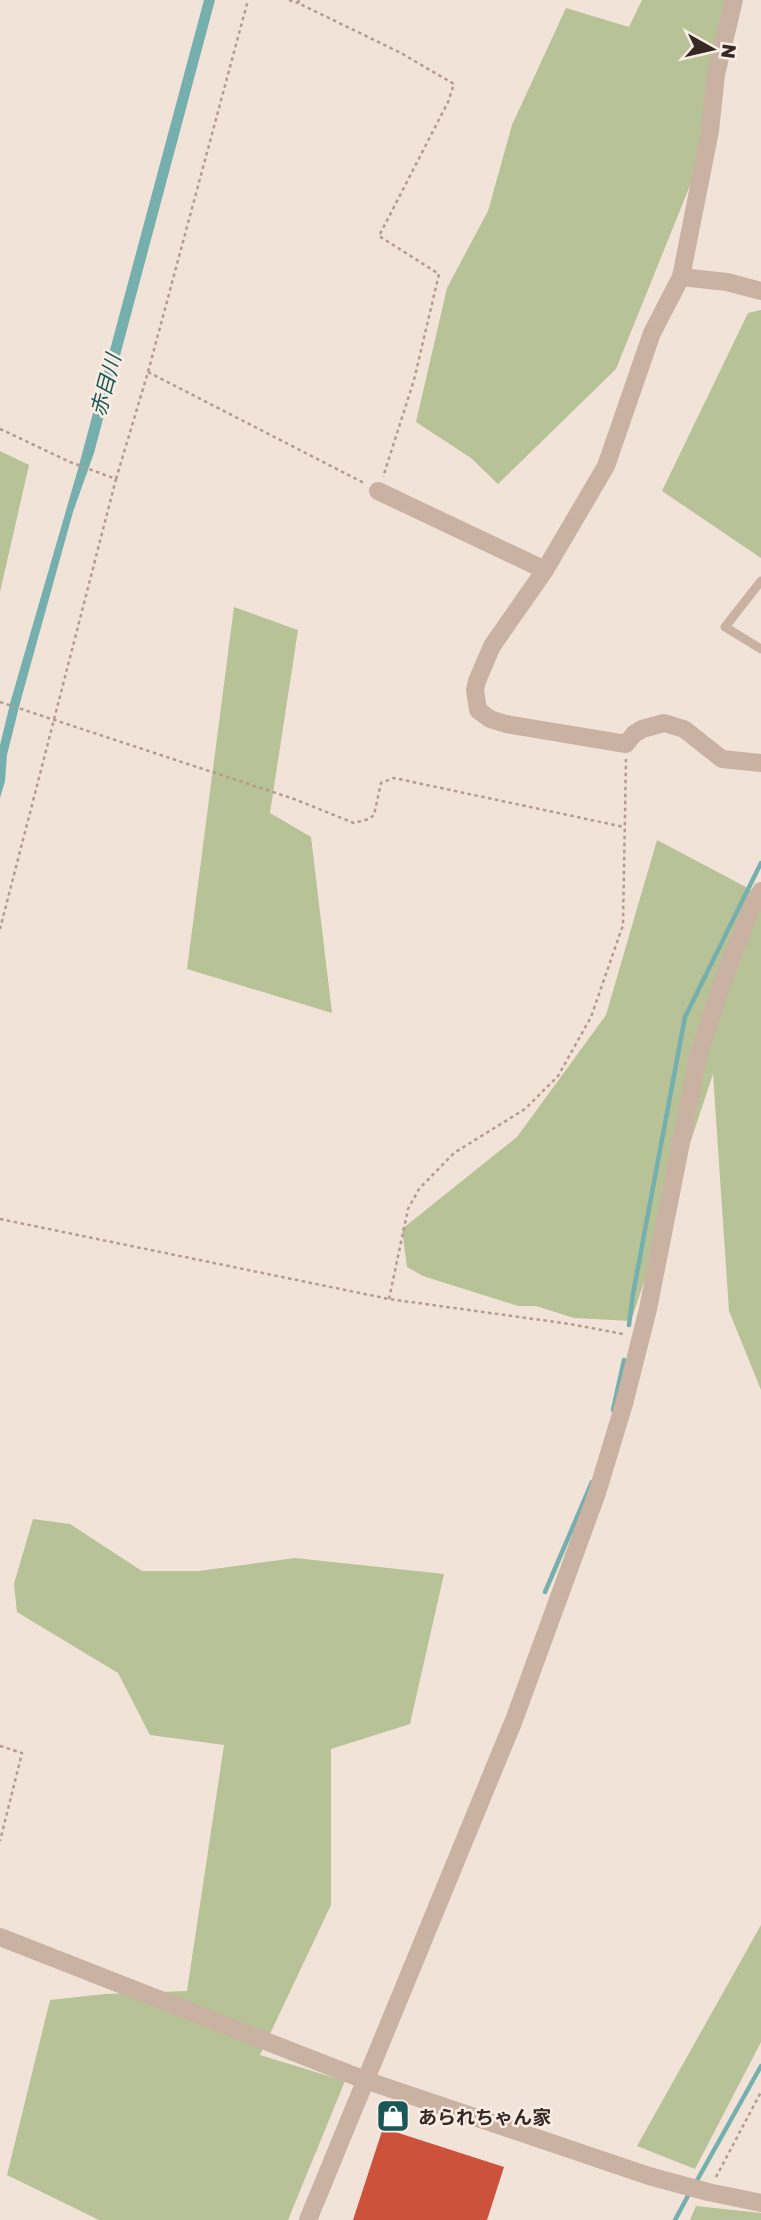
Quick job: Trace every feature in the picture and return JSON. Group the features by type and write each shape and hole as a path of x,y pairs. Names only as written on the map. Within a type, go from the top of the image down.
{"street":[{"path":"734,0 716,74 710,131 681,277 652,333 606,466 545,570 492,646 475,690 478,710 490,719 506,724 626,744 642,729 664,723 684,729 722,759 761,763"},
{"path":"681,277 727,282 761,291"},
{"path":"379,491 545,570"},
{"path":"308,2220 514,1720 597,1493 640,1337 698,1057 722,983 751,909 761,891"},
{"path":"0,1937 365,2080 649,2176 761,2203"}],"lane":[{"path":"761,581 725,627 761,649"}],"path":[{"path":"0,929 116,479 148,372 248,0"},
{"path":"148,372 379,491 414,380 439,274 379,236 448,102 454,85 401,53 299,1 289,0"},
{"path":"0,429 116,479"},
{"path":"0,702 293,799 354,822 369,819 374,814 381,783 394,778 624,827"},
{"path":"389,1299 408,1209 419,1189 454,1153 525,1109 558,1076 591,1017 623,925 626,744"},
{"path":"0,1219 389,1299 570,1324 640,1337"},
{"path":"0,1746 22,1753 0,1841"},
{"path":"708,2192 761,2092"}],"green space":[{"path":"642,0 736,0 737,26 691,183 616,369 498,484 471,458 416,422 447,288 488,211 512,125 566,8 629,27"},
{"path":"761,310 761,558 662,491 748,313"},
{"path":"0,451 29,465 0,592"},
{"path":"234,607 298,630 270,813 311,837 332,1013 187,969"},
{"path":"657,840 761,895 761,1390 729,1311 713,1074 631,1321 574,1318 536,1306 518,1306 423,1276 407,1267 402,1229 517,1137 606,1015"},
{"path":"33,1519 70,1524 142,1571 199,1571 295,1558 444,1574 410,1724 331,1749 331,1905 260,2055 345,2081 288,2220 99,2220 7,2175 50,2000 105,1994 187,1991 224,1745 150,1735 118,1673 17,1612 14,1584"},
{"path":"761,1925 761,2042 695,2169 637,2146"},
{"path":"696,2206 761,2213 761,2220 690,2220"}],"water":[{"name":"赤目川","path":"204,0 215,0 94,453 73,512 20,703 0,798 0,745 11,700 78,469"}],"building":[{"path":"383,2128 504,2167 487,2220 353,2220"}],"waterway":[{"path":"629,1325 685,1017 761,863"},
{"path":"613,1410 624,1360"},
{"path":"545,1592 592,1482"},
{"path":"695,2184 761,2066"},
{"path":"675,2220 690,2192"}],"place":[{"name":"あられちゃん家","path":"393,2116"}]}
